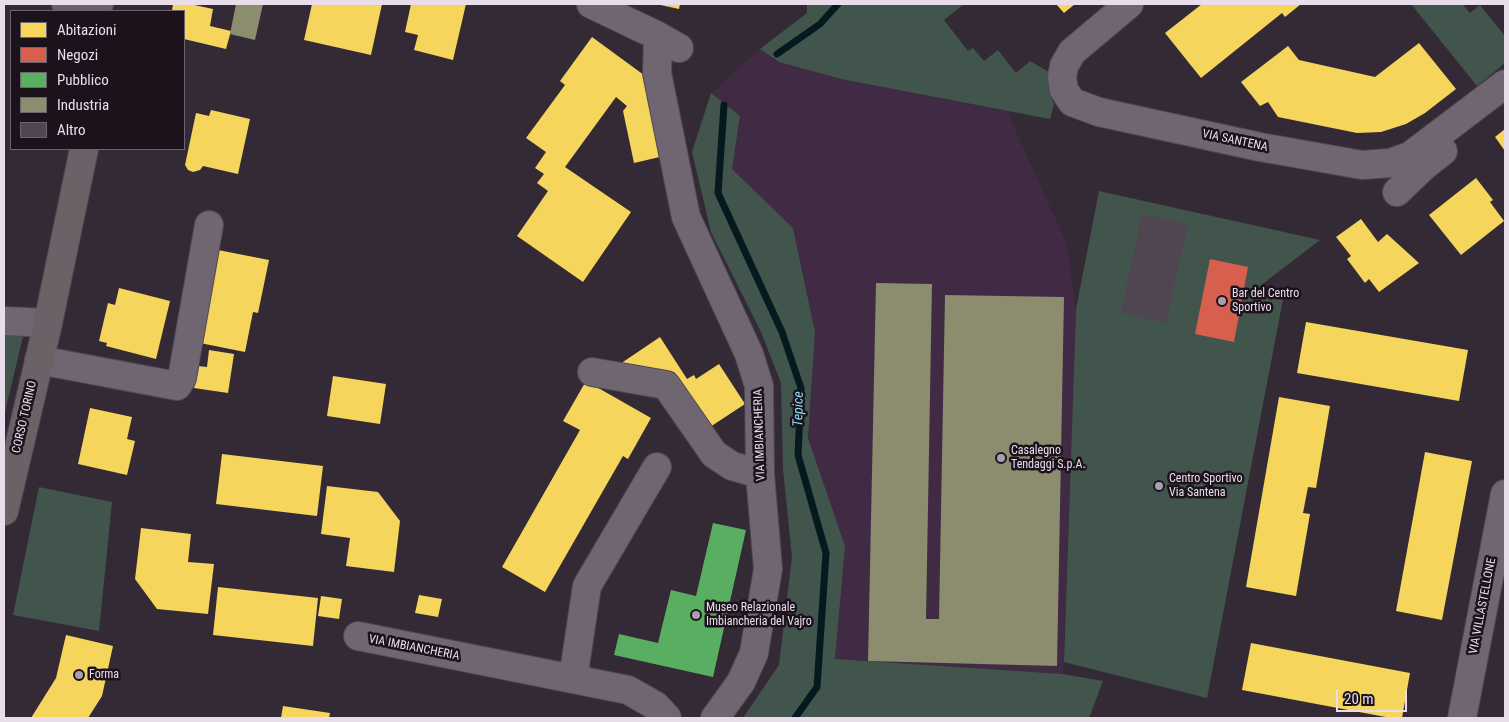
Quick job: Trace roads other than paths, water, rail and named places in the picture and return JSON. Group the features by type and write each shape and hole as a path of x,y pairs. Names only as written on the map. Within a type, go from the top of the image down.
{"main road":[{"path":"65,4 84,7 99,4"},
{"name":"CORSO TORINO","path":"4,512 48,323 82,153"}],"street":[{"name":"VIA IMBIANCHERIA","path":"591,4 668,42 657,74 686,217 749,354 758,386 760,474 768,569 754,652 742,682 714,718"},
{"name":"VIA SANTENA","path":"1129,4 1072,52 1064,66 1062,77 1064,90 1072,102 1099,112 1260,147 1362,165 1390,162 1410,156 1505,84"},
{"path":"1397,192 1424,166 1505,102"},
{"path":"39,360 177,386 182,378 209,225"},
{"path":"4,321 48,323"},
{"path":"592,372 666,385 714,454 732,466 760,474"},
{"path":"573,679 587,586 657,467"},
{"name":"VIA VILLASTELLONE","path":"1462,718 1494,607 1505,494"},
{"name":"VIA IMBIANCHERIA","path":"358,636 628,690 656,706 667,718"}],"waterway":[{"name":"Tepice","path":"777,54 820,24 838,4"},
{"name":"Tepice","path":"724,105 718,193 782,332 801,388 798,455 826,553 817,687 795,718"}],"place":[{"name":"Bar del Centro Sportivo","path":"1222,301"},
{"name":"Casalegno Tendaggi S.p.A.","path":"1001,458"},
{"name":"Centro Sportivo Via Santena","path":"1159,486"},
{"name":"Museo Relazionale Imbiancheria del Vajro","path":"696,615"},
{"name":"Forma","path":"79,675"}]}
